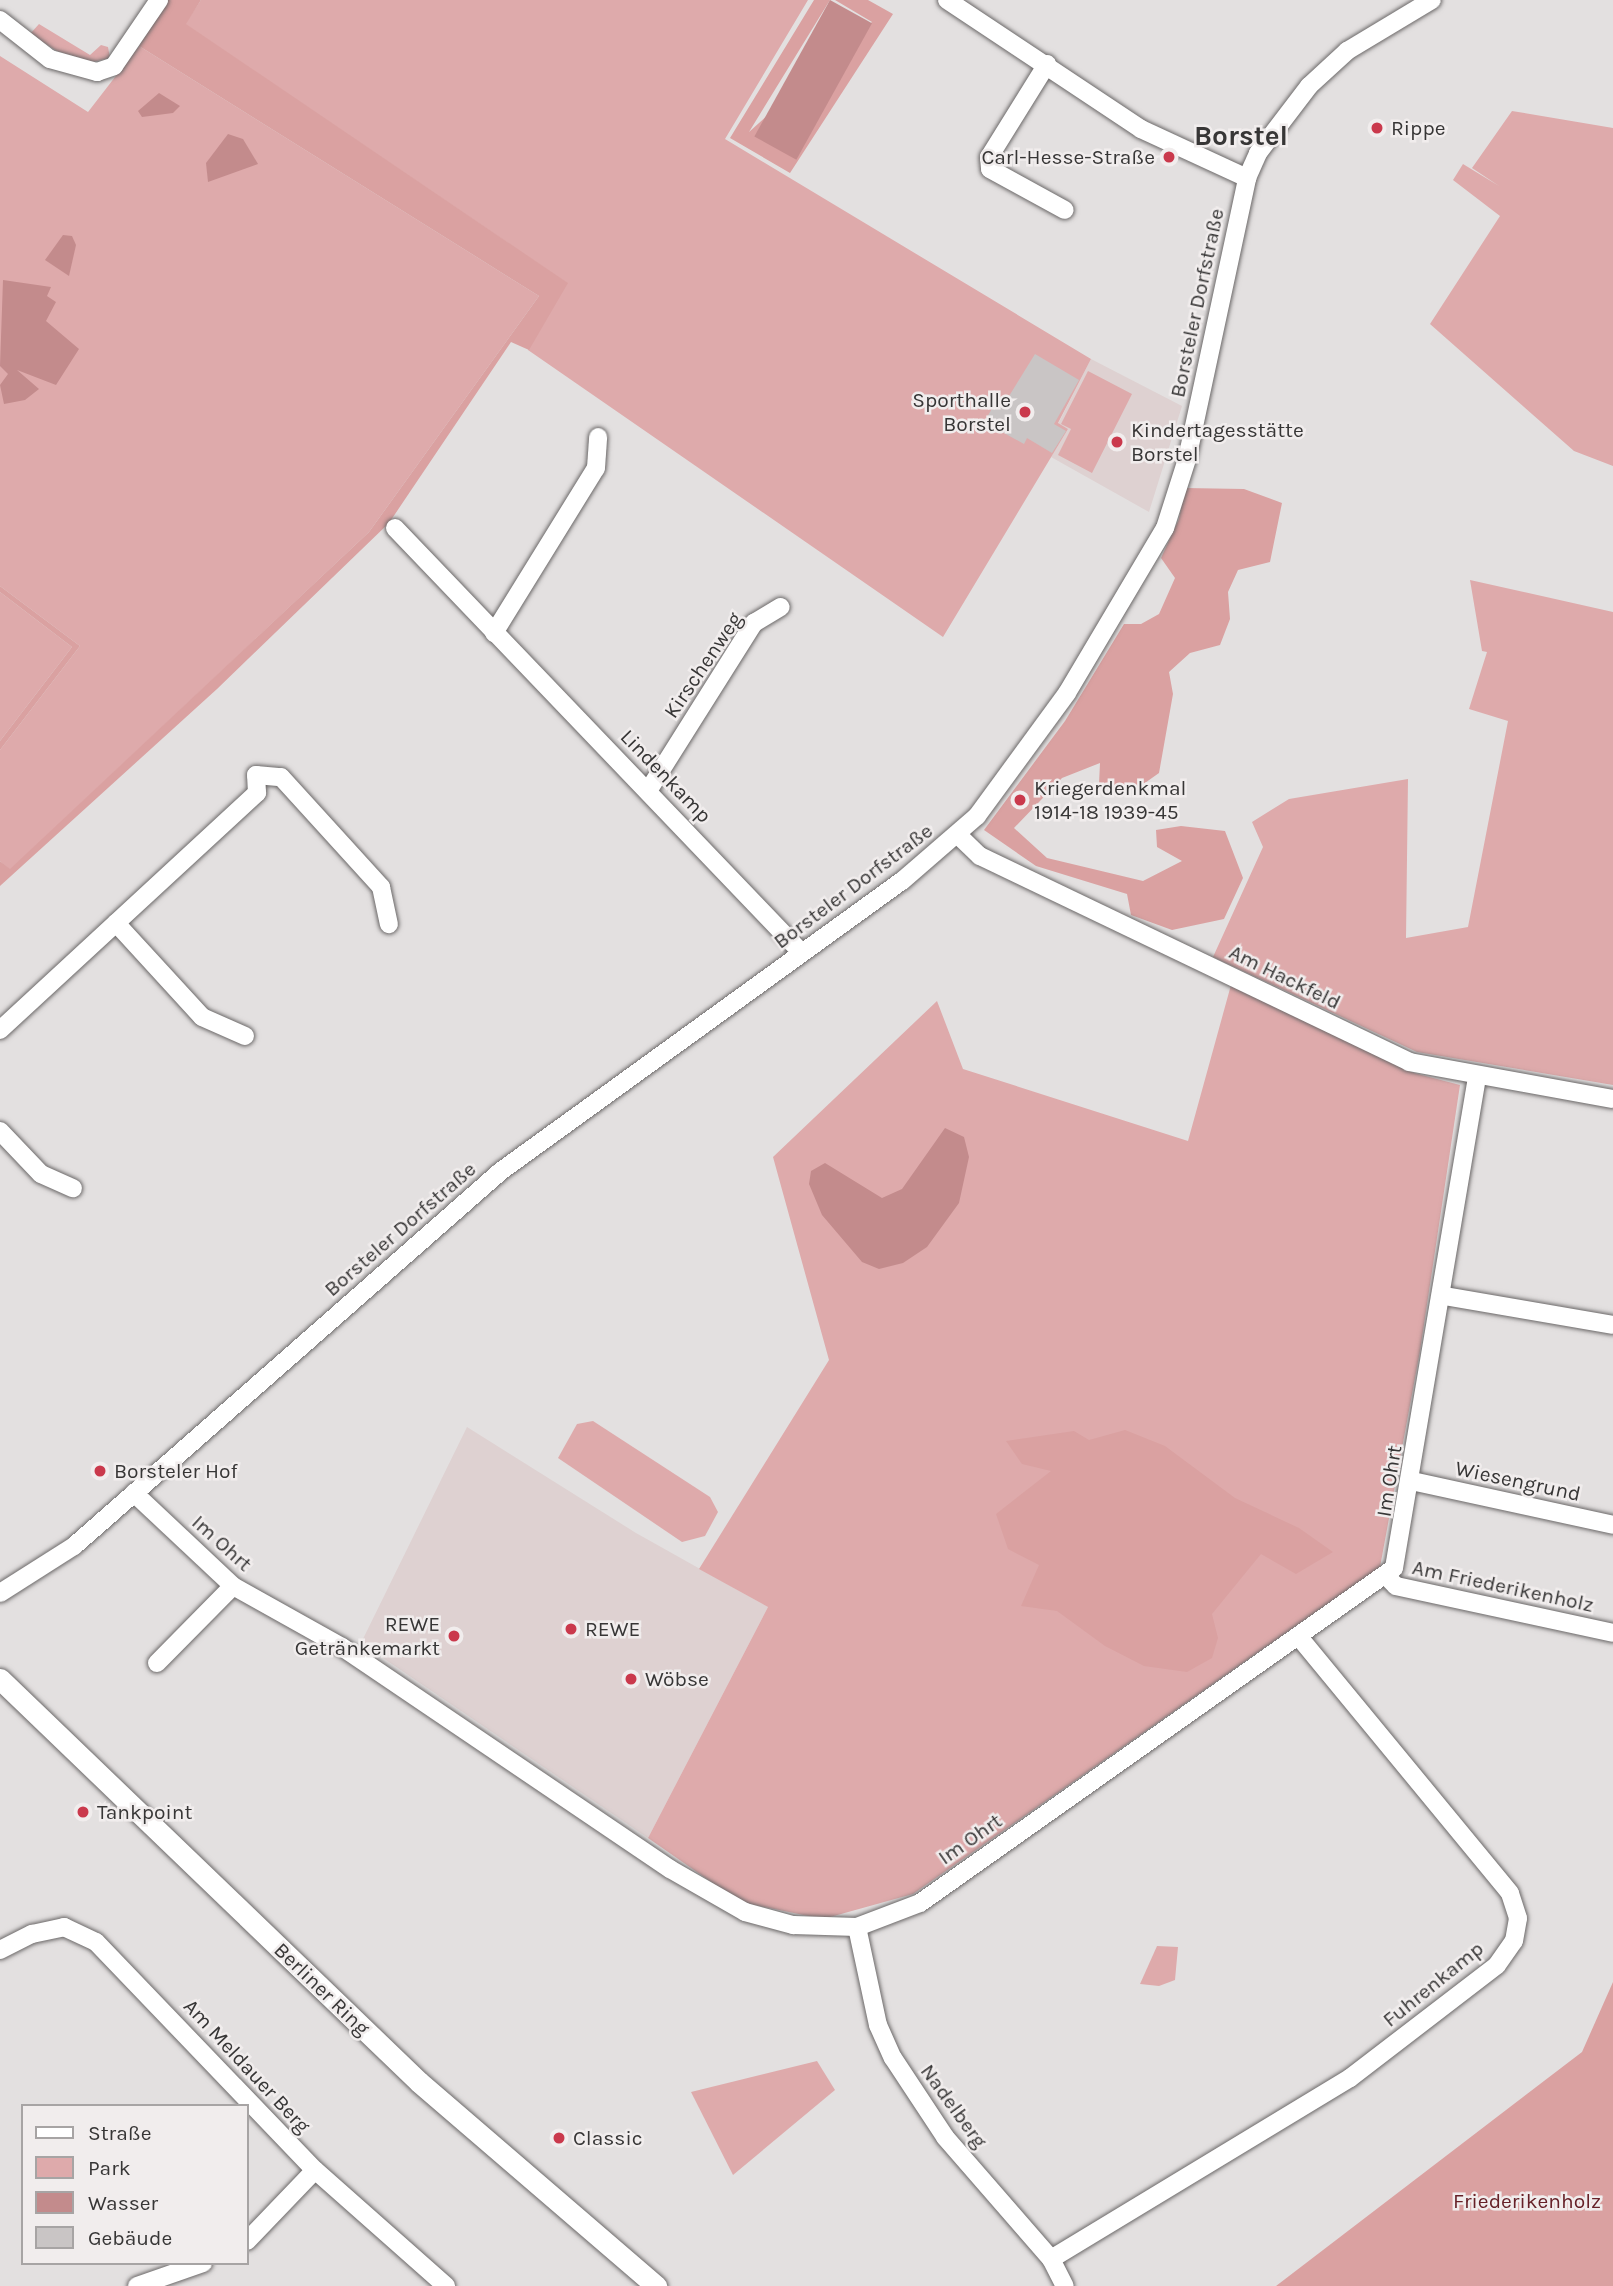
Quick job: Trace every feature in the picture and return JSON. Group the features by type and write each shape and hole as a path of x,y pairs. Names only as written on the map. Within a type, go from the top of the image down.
{"street":[{"path":"0,20 50,60 97,72 114,66 159,0"},
{"path":"947,0 974,6 1046,64 1141,129 1247,178"},
{"name":"Borsteler Dorfstraße","path":"0,1593 75,1546 491,1179 959,836 1024,758 1165,528 1187,459 1247,178 1279,121 1309,86 1374,32 1432,0"},
{"path":"1046,64 989,157 990,169 1065,210"},
{"path":"494,633 596,468 598,437"},
{"name":"Lindenkamp","path":"395,528 802,953"},
{"name":"Kirschenweg","path":"648,791 754,623 780,607"},
{"path":"0,1030 257,793 256,775 281,777 381,887 389,924"},
{"name":"Am Hackfeld","path":"959,836 980,856 1405,1060 1477,1077 1613,1099"},
{"path":"116,923 202,1017 245,1036"},
{"name":"Im Ohrt","path":"134,1493 233,1586 342,1647 670,1869 745,1912 793,1925 857,1927 920,1903 1386,1576 1400,1558 1477,1077"},
{"path":"0,1131 41,1174 73,1188"},
{"path":"1444,1296 1613,1325"},
{"name":"Wiesengrund","path":"1412,1481 1613,1525"},
{"name":"Am Friederikenholz","path":"1386,1576 1396,1586 1613,1633"},
{"path":"157,1663 233,1586"},
{"name":"Fuhrenkamp","path":"1051,2259 1350,2078 1497,1965 1514,1941 1518,1918 1510,1893 1299,1637"},
{"name":"Berliner Ring","path":"0,1679 419,2082 656,2286"},
{"name":"Nadelberg","path":"857,1927 878,2025 893,2058 946,2137 1051,2259 1065,2286"},
{"name":"Am Meldauer Berg","path":"0,1950 48,1929 79,1932 96,1942 315,2170 446,2286"},
{"path":"248,2240 315,2170"},
{"path":"137,2286 197,2265"}],"shaded area":[{"name":"Kindertagesstätte Borstel","path":"1091,359 1182,406 1149,512 1051,457 1068,429 1058,424"},
{"path":"467,1427 636,1533 768,1607 648,1838 361,1643"}],"green space":[{"path":"168,0 201,0 186,24 568,283 529,350 511,342 389,523 217,689 0,886 0,861 10,869 369,532 539,296 139,46"},
{"path":"201,0 808,0 725,139 1091,359 1058,423 1068,429 943,637 528,350 567,283 185,24"},
{"path":"814,0 830,0 749,132 872,22 835,0 868,0 893,14 790,173 730,138"},
{"path":"39,24 90,55 101,45 108,47 110,58 92,62 57,51 30,34"},
{"path":"139,46 539,296 369,532 10,870 0,861 0,750 80,646 0,586 0,56 88,112"},
{"path":"1512,111 1613,128 1613,466 1574,451 1430,324 1500,216 1453,180 1463,164 1499,186 1472,168"},
{"path":"1088,371 1132,394 1092,473 1058,455 1071,429 1061,424"},
{"path":"1185,488 1244,489 1282,503 1270,562 1238,570 1228,592 1230,619 1220,645 1190,653 1169,672 1173,694 1159,773 1135,790 1099,784 1100,763 1062,778 1014,828 1047,858 1143,881 1182,861 1157,847 1156,830 1181,826 1225,831 1243,878 1224,919 1172,930 1131,915 1127,894 1036,866 984,830 1065,721 1124,624 1141,624 1159,614 1175,578 1161,558 1179,519"},
{"path":"1470,580 1613,612 1613,1085 1417,1052 1213,957 1263,847 1252,822 1289,799 1408,779 1406,938 1468,927 1508,721 1469,709 1487,652 1482,651"},
{"path":"0,586 80,646 0,750 0,741 72,647 0,592"},
{"path":"0,592 72,647 0,741"},
{"path":"1231,985 1414,1073 1460,1085 1420,1351 1380,1567 913,1894 823,1919 740,1902 648,1838 768,1607 699,1569 829,1360 773,1157 937,1001 963,1069 1188,1141"},
{"path":"593,1421 710,1497 718,1512 705,1536 682,1542 558,1458 577,1424"},
{"path":"1125,1430 1165,1446 1235,1498 1299,1528 1333,1552 1296,1574 1261,1554 1212,1614 1218,1638 1212,1658 1187,1672 1144,1666 1105,1646 1057,1611 1021,1606 1039,1565 1008,1549 996,1514 1051,1471 1022,1464 1006,1441 1074,1431 1089,1440"},
{"path":"1157,1946 1178,1947 1175,1980 1159,1986 1140,1984"},
{"name":"Friederikenholz","path":"1613,1982 1613,2286 1276,2286 1582,2052"},
{"path":"817,2061 835,2090 733,2175 691,2092"}],"water":[{"path":"830,0 872,23 796,160 754,136"},
{"path":"159,93 180,106 173,113 142,117 138,111"},
{"path":"228,134 243,139 258,164 208,182 206,163"},
{"path":"63,235 72,236 76,245 69,276 45,260"},
{"path":"3,280 51,287 47,296 56,302 46,321 79,349 56,385 17,370 39,389 25,400 4,404 0,385 8,374 0,366"},
{"path":"945,1128 964,1137 969,1157 959,1203 927,1247 903,1263 879,1269 862,1262 822,1215 809,1184 811,1171 825,1163 882,1198 902,1189"}],"building":[{"name":"Sporthalle Borstel","path":"1035,354 1079,380 1054,424 1066,431 1052,453 1027,438 1024,444 984,422 999,397 1006,401"}],"place":[{"name":"Rippe","path":"1377,128"},
{"name":"Carl-Hesse-Straße","path":"1169,157"},
{"name":"Sporthalle Borstel","path":"1025,412"},
{"name":"Kindertagesstätte Borstel","path":"1117,442"},
{"name":"Kriegerdenkmal 1914-18 1939-45","path":"1020,800"},
{"name":"Borsteler Hof","path":"100,1471"},
{"name":"REWE","path":"571,1629"},
{"name":"REWE Getränkemarkt","path":"454,1636"},
{"name":"Wöbse","path":"631,1679"},
{"name":"Tankpoint","path":"83,1812"},
{"name":"Classic","path":"559,2138"}],"district":[{"name":"Borstel","path":"1241,136"}]}
